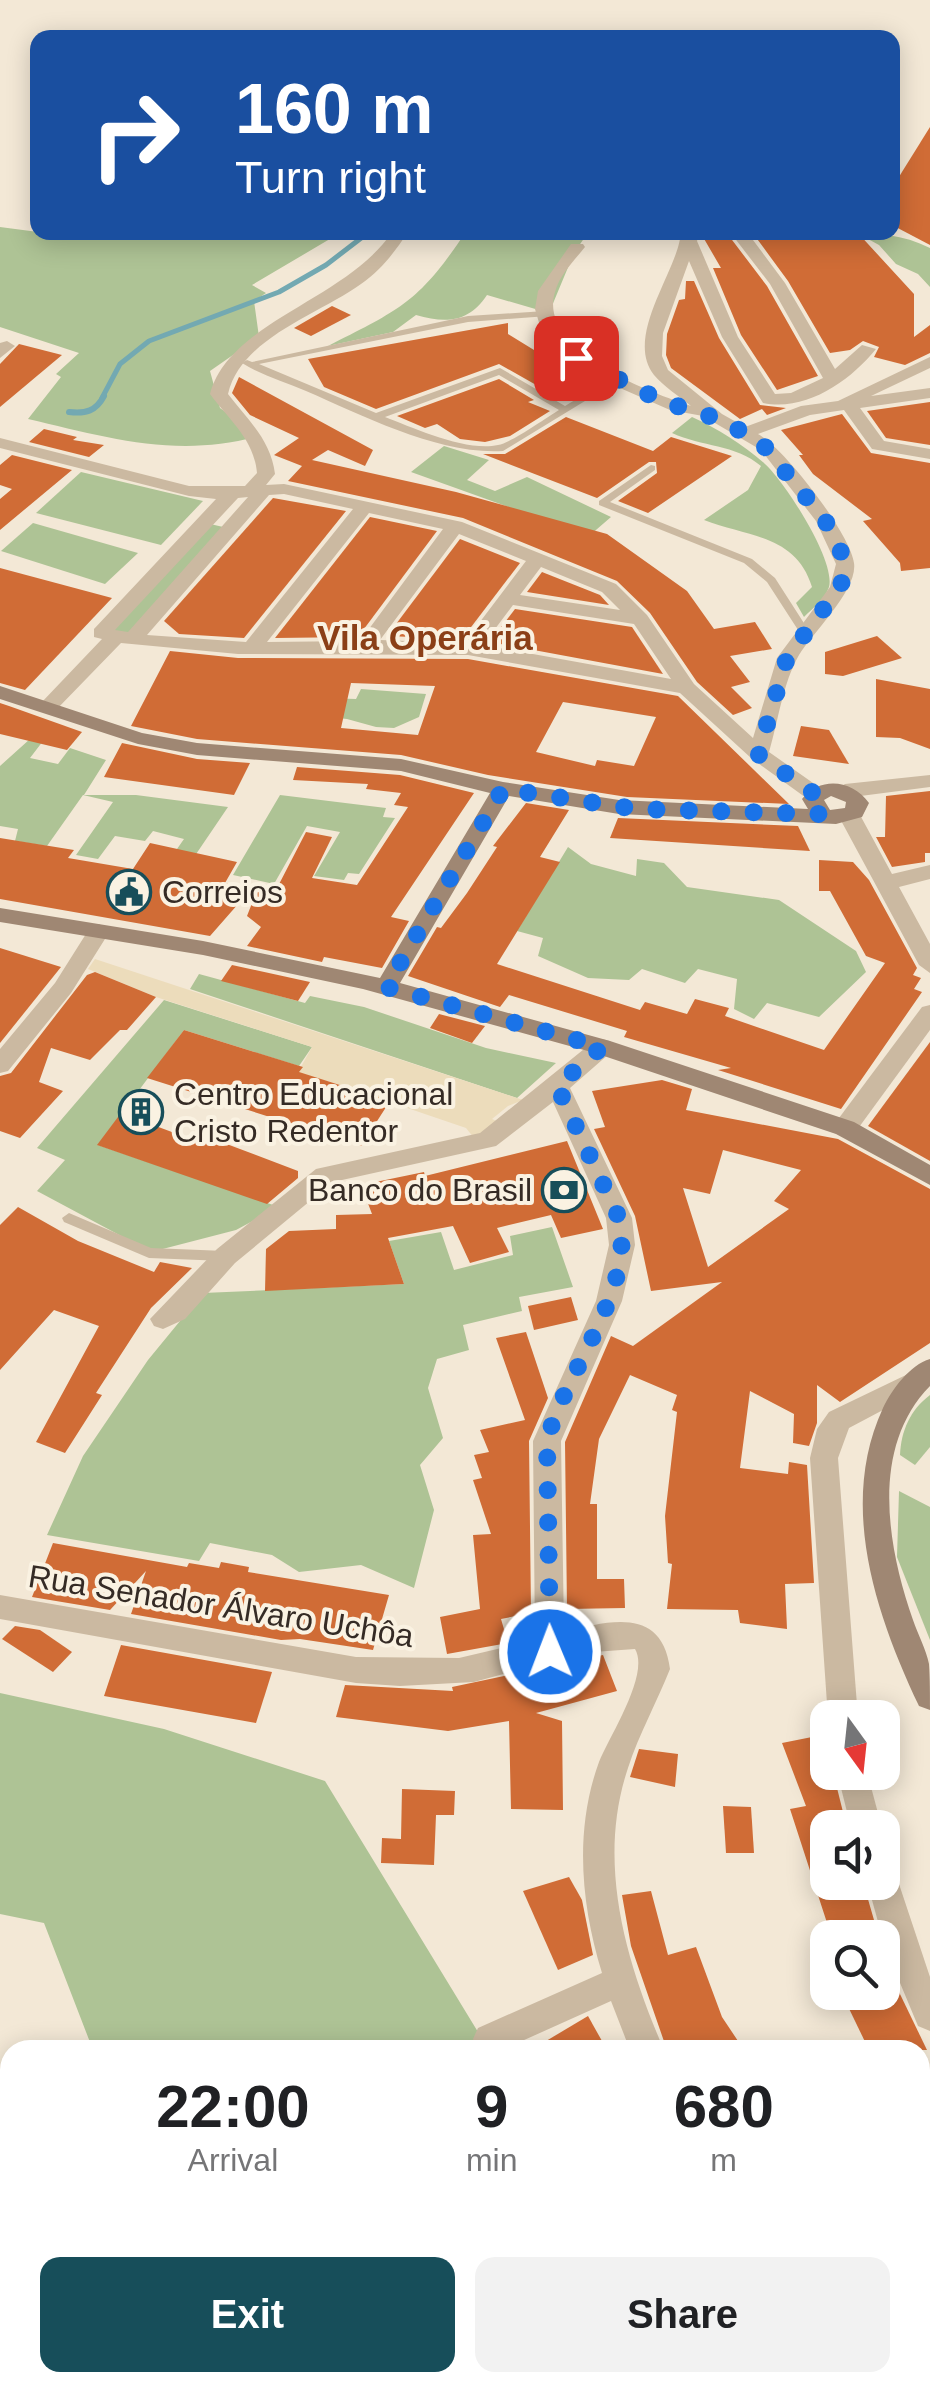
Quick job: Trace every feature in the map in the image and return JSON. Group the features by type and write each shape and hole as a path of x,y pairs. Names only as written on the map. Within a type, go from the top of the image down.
{"main road":[{"path":"0,692 170,745 401,764 503,789 636,809 819,804 849,816 858,804 845,791 826,790 819,804"},
{"path":"386,987 503,789"},
{"path":"0,915 386,987 602,1047 845,1128 930,1176"},
{"path":"919,1377 884,1431 877,1460 877,1504 894,1608 930,1697"}],"street":[{"path":"48,707 266,474 255,437 220,394 222,377 267,334 354,286 384,260 395,240"},
{"path":"689,240 655,332 654,356 666,380 716,418"},
{"path":"692,240 730,336 764,396 785,402 831,377 868,349"},
{"path":"744,240 777,282 831,377"},
{"path":"577,247 550,282 545,314 550,333 560,348 664,402 716,418 767,446 825,520 843,556 840,587 787,658 758,754"},
{"path":"930,362 848,398 878,446 930,454"},
{"path":"747,432 798,412 930,393"},
{"path":"0,443 176,488 284,490 455,526 609,588 640,618 687,688 819,804"},
{"path":"116,636 249,491"},
{"path":"253,646 365,506"},
{"path":"365,647 455,526"},
{"path":"470,649 537,560"},
{"path":"505,598 640,618"},
{"path":"116,636 253,646 470,649 687,688"},
{"path":"845,791 930,781"},
{"path":"849,816 930,964"},
{"path":"884,882 930,872"},
{"path":"0,1066 55,1000 100,931"},
{"path":"845,1128 930,1013"},
{"path":"163,1319 176,1312 226,1256 332,1172 487,1140 602,1047"},
{"path":"550,1652 547,1441 554,1412 619,1275 624,1240 619,1218 557,1086"},
{"path":"841,1700 824,1458 831,1428 919,1377"},
{"name":"Rua Senador Álvaro Uchôa","path":"0,1607 356,1670 431,1674 623,1634 643,1636 653,1652 655,1669 645,1701 609,1779 597,1858 605,1938 617,1982"},
{"path":"888,1900 901,1946 930,2015"},
{"path":"490,2040 617,1982 643,2040"}],"lane":[{"path":"239,363 468,319 545,314"},
{"path":"239,363 465,448 491,452 616,379"},
{"path":"378,416 500,371 564,409"},
{"path":"650,468 603,503 748,562 771,580 804,631"},
{"path":"69,1218 149,1253 226,1256"}],"green space":[{"path":"0,227 30,231 30,240 328,240 252,285 266,293 254,301 259,337 210,371 220,408 259,436 199,446 142,443 28,419 61,377 56,374 79,353 0,327"},
{"path":"900,238 930,248 930,287 918,274 896,264 870,240"},
{"path":"460,240 583,240 549,313 487,295 465,316 447,320 416,315 393,332 328,346 407,302 434,275"},
{"path":"692,417 765,464 807,523 825,559 829,587 804,617 796,603 812,587 794,557 768,540 704,520 748,490 761,466 740,454 672,433"},
{"path":"444,446 489,460 467,480 495,491 527,477 611,517 589,536 411,472"},
{"path":"81,472 203,501 161,545 36,513"},
{"path":"33,523 138,553 105,584 1,551"},
{"path":"206,523 236,530 135,638 107,631"},
{"path":"361,689 426,694 419,717 394,728 283,712 325,698 356,699"},
{"path":"30,739 43,741 30,758 58,764 70,748 106,760 84,795 136,795 228,807 190,863 170,859 184,839 153,831 145,841 115,836 98,859 76,855 113,802 83,795 47,846 15,841 18,829 0,826 0,766"},
{"path":"280,795 386,808 383,817 395,818 359,874 348,873 344,880 314,876 340,832 307,826 274,884 233,875"},
{"path":"568,847 591,864 636,876 637,859 664,863 687,887 779,900 856,951 866,972 819,1017 767,1003 754,1019 734,1009 737,979 698,969 685,983 642,969 629,980 588,978 538,956 543,938 517,931"},
{"path":"199,974 305,1003 310,996 364,1007 486,1048 556,1063 517,1098 190,989"},
{"path":"164,1000 312,1047 299,1066 184,1030 98,1145 279,1207 236,1230 151,1252 37,1191 65,1160 37,1148"},
{"path":"552,1227 573,1287 519,1297 522,1311 463,1325 469,1350 437,1359 428,1388 443,1438 420,1465 434,1510 414,1588 361,1565 299,1572 272,1555 210,1543 199,1561 47,1535 83,1456 148,1360 203,1293 404,1284 389,1241 441,1232 454,1270 513,1255 510,1236"},
{"path":"930,1395 930,1447 915,1465 900,1455 902,1438 912,1414"},
{"path":"899,1491 930,1507 930,1640 897,1557"},
{"path":"0,1693 164,1729 325,1781 483,2040 89,2040 44,1923 0,1914"}],"shaded area":[{"path":"95,959 523,1100 508,1106 492,1119 499,1122 474,1138 466,1128 328,1081 293,1081 312,1047 156,997 88,969"}],"building":[{"path":"930,127 930,245 900,229 900,175"},
{"path":"705,240 732,240 767,286 818,376 777,390 741,335 713,268 721,268"},
{"path":"758,240 864,240 914,294 914,337 930,325 930,353 905,365 874,357 879,347 863,341 850,350 830,353 788,281"},
{"path":"686,281 694,281 719,338 760,405 786,408 767,415 762,409 740,419 671,368 666,355 667,334 679,300 685,299"},
{"path":"332,306 351,315 311,336 294,328"},
{"path":"508,323 508,334 586,382 552,394 499,364 376,409 324,387 308,359"},
{"path":"19,344 62,355 0,407 0,364"},
{"path":"239,377 373,450 365,466 328,450 312,460 456,492 607,534 687,591 714,629 755,622 772,649 730,656 750,682 731,687 752,708 733,715 697,682 650,613 617,581 463,518 288,481 302,466 274,455 299,438 250,415 232,393"},
{"path":"499,379 534,400 528,402 550,411 510,436 485,442 460,439 437,424 425,428 397,416"},
{"path":"930,402 930,445 886,438 867,411"},
{"path":"842,414 871,453 930,463 930,568 901,571 900,563 863,521 872,519 813,474 799,455 803,455 781,430"},
{"path":"566,417 653,451 671,437 732,456 648,513 618,501 657,473 656,462 649,462 597,498 483,454 505,454"},
{"path":"44,429 77,437 73,440 104,445 89,457 29,442"},
{"path":"12,455 72,470 0,530 0,499 12,489 0,485 0,465"},
{"path":"273,498 346,511 244,638 179,634 164,621"},
{"path":"370,517 437,531 358,637 275,638"},
{"path":"460,539 520,563 462,639 387,636"},
{"path":"0,568 112,598 25,690 0,683"},
{"path":"542,572 600,595 609,605 527,592"},
{"path":"515,609 632,627 663,674 490,642"},
{"path":"877,636 902,658 843,676 825,674 825,652"},
{"path":"170,651 238,658 468,659 678,696 789,804 627,797 488,775 401,755 197,739 131,726","holes":["351,683 435,686 418,735 341,728","563,702 656,717 634,766 597,760 595,766 536,752"]},
{"path":"876,679 930,689 930,749 900,738 876,737"},
{"path":"0,703 82,732 67,750 0,734"},
{"path":"801,726 829,730 849,764 793,756"},
{"path":"122,743 197,759 250,763 234,795 104,777"},
{"path":"297,767 400,775 474,793 391,917 409,921 382,968 324,957 322,962 247,946 261,927 247,916 258,888 276,890 306,832 332,837 312,878 357,885 408,807 394,805 401,793 366,789 368,784 293,780"},
{"path":"930,791 930,853 925,853 925,862 892,867 876,837 885,837 886,796"},
{"path":"526,803 569,810 540,857 560,862 497,964 640,1010 645,1002 687,1014 695,999 729,1008 725,1016 824,1050 885,963 866,956 830,891 819,891 819,860 853,862 869,880 917,968 913,975 921,978 914,989 922,992 841,1109 718,1070 731,1068 624,1037 627,1031 509,995 500,1007 408,976 437,927 441,928 467,893 497,847 493,846"},
{"path":"618,818 798,826 810,851 610,838"},
{"path":"0,838 74,850 68,858 133,869 150,843 237,862 225,883 253,887 210,936 0,899"},
{"path":"0,948 61,967 0,1043"},
{"path":"232,965 310,982 298,1001 221,981"},
{"path":"95,972 156,997 127,1030 120,1030 90,1060 51,1048 39,1082 63,1091 20,1138 0,1131 0,1076 11,1073 87,975"},
{"path":"439,1014 485,1026 472,1043 430,1028"},
{"path":"184,1030 303,1067 299,1072 390,1101 361,1146 344,1140 340,1129 333,1137 147,1078"},
{"path":"930,1042 930,1161 868,1126"},
{"path":"662,1080 692,1089 686,1110 838,1139 930,1189 930,1343 840,1402 817,1385 817,1423 809,1446 793,1443 794,1414 750,1391 740,1468 788,1474 789,1462 807,1465 814,1583 785,1584 787,1629 740,1623 738,1610 667,1609 672,1564 668,1563 665,1516 677,1412 672,1410 677,1395 630,1375 599,1439 590,1504 597,1504 597,1579 624,1579 625,1608 567,1609 565,1442 611,1336 633,1346 722,1282 651,1291 635,1216 594,1129 605,1127 592,1091","holes":["723,1150 801,1170 774,1201 789,1209 708,1267 683,1188 710,1194"]},
{"path":"121,1113 204,1144 216,1140 298,1171 298,1178 267,1204 97,1145"},
{"path":"567,1141 603,1229 561,1238 551,1215 497,1228 509,1252 470,1263 453,1226 388,1238 404,1284 265,1291 266,1249 289,1231 336,1229 336,1215 372,1214 361,1185 424,1172 425,1176"},
{"path":"18,1207 78,1241 154,1272 160,1262 192,1268 151,1308 96,1393 102,1395 65,1453 36,1442 99,1326 54,1310 0,1370 0,1225"},
{"path":"571,1297 578,1320 534,1330 528,1306"},
{"path":"526,1332 548,1398 529,1441 531,1613 501,1619 508,1643 447,1654 440,1617 480,1609 473,1535 491,1534 473,1480 482,1478 474,1455 489,1452 480,1430 525,1420 496,1338"},
{"path":"53,1543 187,1567 189,1563 219,1568 221,1562 249,1567 248,1572 389,1595 373,1650 300,1639 281,1640 131,1614 146,1571 110,1610 32,1597"},
{"path":"15,1626 40,1630 72,1652 53,1672 2,1639"},
{"path":"121,1645 272,1672 256,1723 104,1696"},
{"path":"603,1655 617,1691 536,1713 562,1721 563,1810 511,1809 509,1721 448,1731 336,1717 345,1685 453,1691 452,1687"},
{"path":"810,1737 810,1790 838,1790 842,1810 810,1810 810,1871 790,1809 806,1806 782,1743"},
{"path":"639,1749 678,1754 675,1787 630,1777"},
{"path":"402,1789 455,1791 454,1815 436,1815 434,1865 381,1863 382,1838 401,1839"},
{"path":"723,1806 751,1807 754,1853 726,1853"},
{"path":"569,1877 582,1900 593,1955 558,1970 523,1891"},
{"path":"651,1891 668,1955 696,1947 722,2017 737,2040 664,2040 631,1946 622,1895"},
{"path":"820,1900 868,1900 874,1920 826,1920"},
{"path":"900,1994 922,2040 864,2040 850,2010 900,2010"},
{"path":"588,2016 601,2040 548,2040"}],"waterway":[{"path":"102,398 120,364 149,341 279,292 326,265 359,240"},
{"path":"69,412 90,410 104,396"}],"place":[{"name":"Correios","path":"129,892"},
{"name":"Centro Educacional Cristo Redentor","path":"141,1112"},
{"name":"Banco do Brasil","path":"564,1190"}],"district":[{"name":"Vila Operária","path":"425,637"}],"route":[{"path":"550,1652 547,1441 554,1412 619,1275 624,1240 619,1218 557,1086 602,1047 386,987 503,789 619,808 822,814 812,803 816,795 758,754 787,658 840,587 845,564 825,520 767,446 747,432 664,402 576,358"}]}
